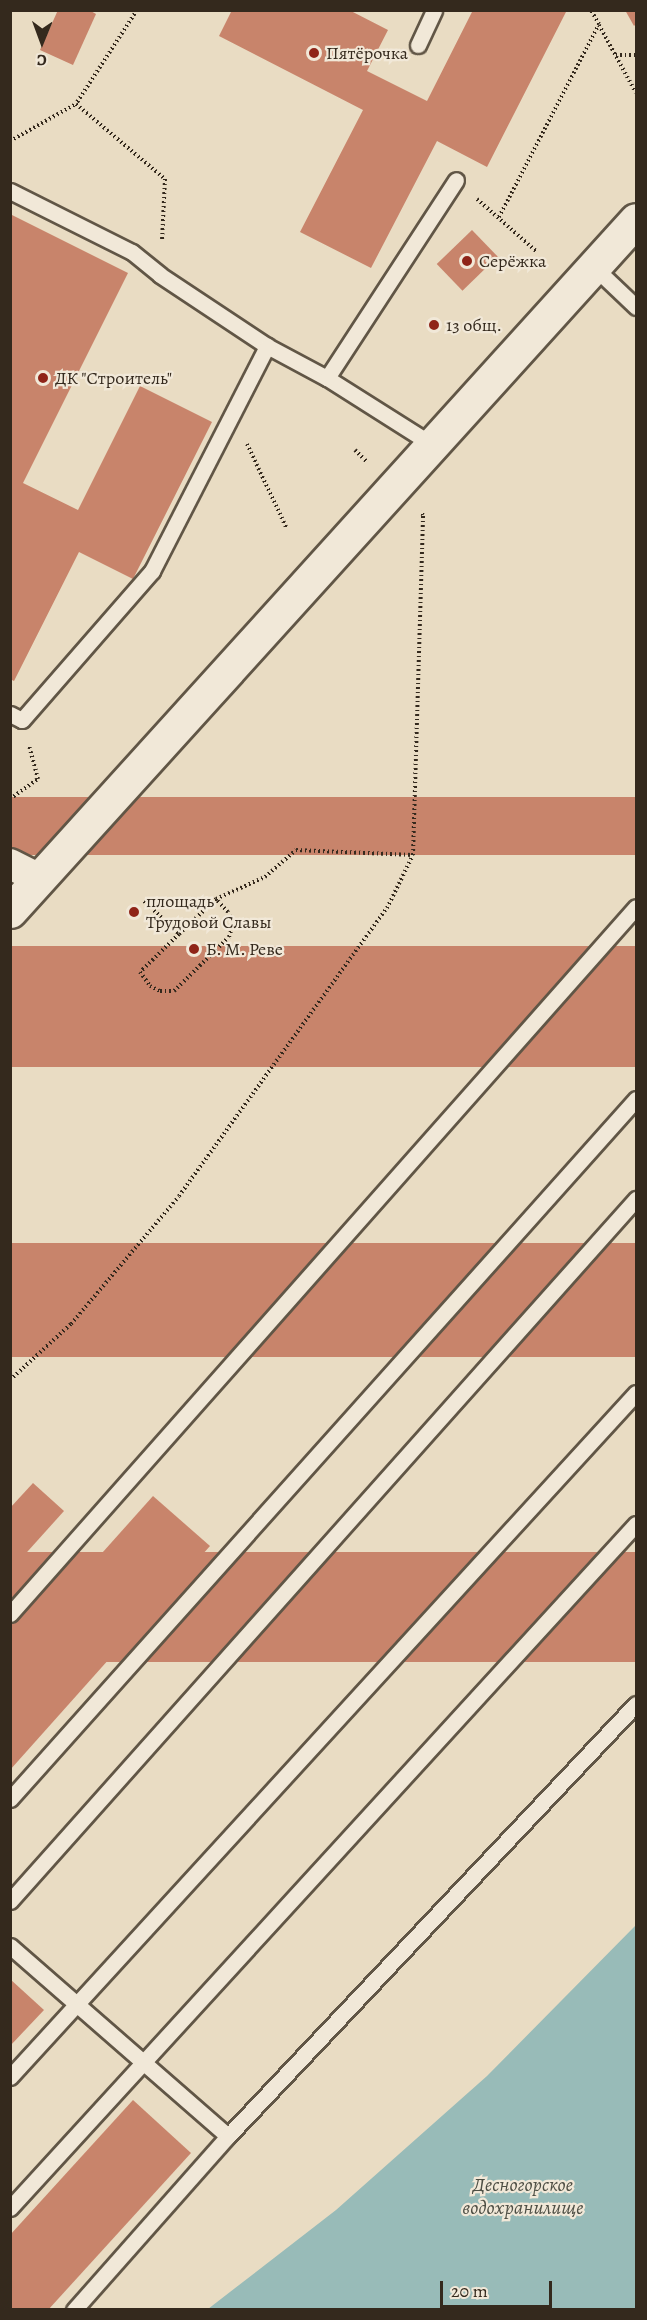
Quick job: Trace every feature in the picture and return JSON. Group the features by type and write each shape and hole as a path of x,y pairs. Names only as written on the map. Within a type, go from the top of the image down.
{"street":[{"path":"10,911 636,220"},
{"path":"10,864 40,879"}],"lane":[{"path":"418,45 434,10"},
{"path":"327,378 456,180"},
{"path":"10,191 132,252 160,274 267,346 327,378 433,445"},
{"path":"594,267 636,307"},
{"path":"16,717 152,572 267,346"},
{"path":"10,1614 636,907"},
{"path":"10,1798 636,1099"},
{"path":"10,1901 636,1199"},
{"path":"10,2077 636,1393"},
{"path":"10,2208 636,1524"},
{"path":"74,2310 228,2136 636,1704"},
{"path":"10,1946 228,2136"}],"path":[{"path":"10,141 76,104 137,10"},
{"path":"591,10 636,93"},
{"path":"499,217 599,24"},
{"path":"616,55 636,55"},
{"path":"76,104 165,179 160,274"},
{"path":"456,180 536,251"},
{"path":"232,413 288,529"},
{"path":"355,450 374,469"},
{"path":"10,1380 71,1324 178,1196 387,908 413,855 423,515 418,509"},
{"path":"10,799 38,779 16,717"},
{"path":"216,899 228,912 233,924 229,937 174,991 160,991 150,986 140,972 216,899 265,877 296,850 413,855"},
{"path":"144,901 179,934"}],"water":[{"name":"Десногорское водохранилище","path":"636,1925 636,2309 208,2309 336,2210 487,2076"}],"building":[{"path":"58,10 89,10 96,14 73,65 40,50"},
{"path":"232,10 349,10 388,30 367,71 427,101 473,10 567,10 487,167 437,141 371,268 300,232 363,110 219,36"},
{"path":"625,10 636,10 634,26"},
{"path":"10,214 128,273 23,483 78,510 140,386 212,422 133,579 79,552 14,681 10,679"},
{"name":"Серёжка","path":"472,230 498,257 462,291 437,264"},
{"path":"10,797 636,797 636,855 10,855"},
{"path":"10,946 636,946 636,1067 10,1067"},
{"path":"10,1243 636,1243 636,1357 10,1357"},
{"path":"33,1483 64,1511 10,1571 10,1508"},
{"path":"153,1496 210,1546 10,1770 10,1656"},
{"path":"10,1552 636,1552 636,1662 10,1662"},
{"path":"10,1979 44,2010 10,2046"},
{"path":"133,2100 191,2153 48,2310 10,2310 10,2235"}],"place":[{"name":"Пятёрочка","path":"314,53"},
{"name":"Серёжка","path":"467,261"},
{"name":"13 общ.","path":"434,325"},
{"name":"ДК \"Строитель\"","path":"43,378"},
{"name":"площадь Трудовой Славы","path":"134,912"},
{"name":"Б. М. Реве","path":"194,949"}]}
